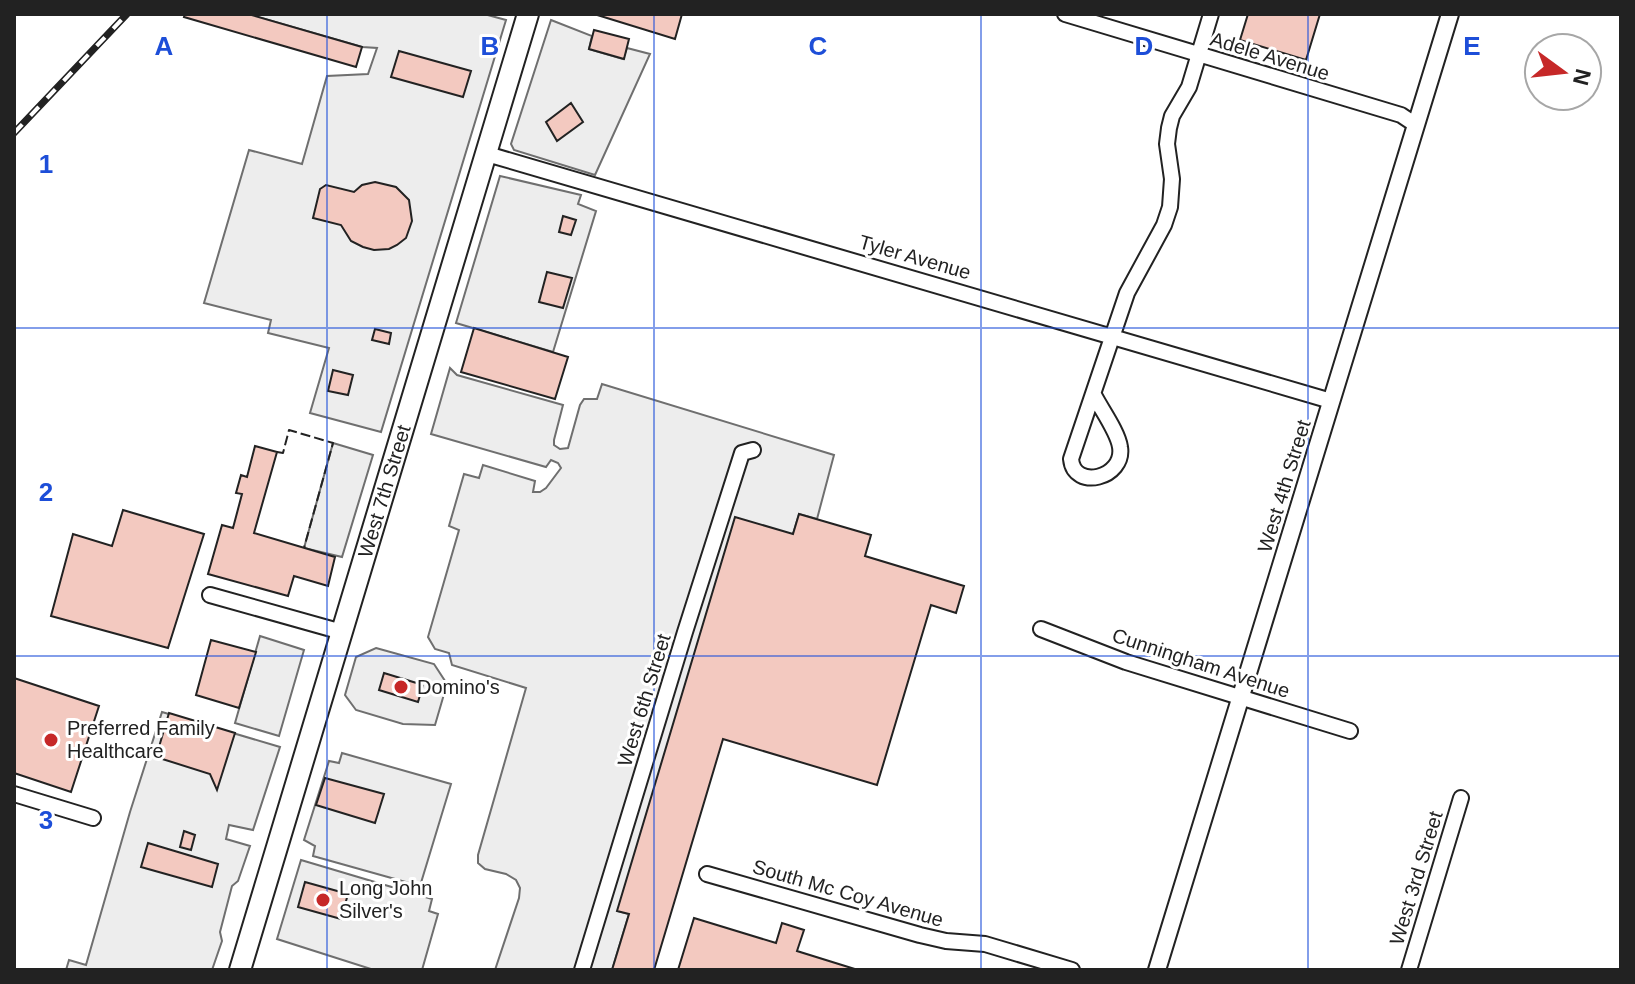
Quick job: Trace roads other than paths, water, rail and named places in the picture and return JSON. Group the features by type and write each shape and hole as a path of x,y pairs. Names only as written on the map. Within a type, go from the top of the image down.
{"main road":[{"name":"West 7th Street","path":"240,970 528,14"}],"street":[{"name":"Adele Avenue","path":"1065,14 1401,115 1416,125"},
{"path":"1114,29 1118,14"},
{"path":"1094,395 1120,445 1120,456 1114,468 1098,478 1085,477 1076,472 1071,459 1127,293 1164,225 1170,207 1169,128 1172,116 1189,87 1211,14"},
{"name":"West 4th Street","path":"1157,970 1450,14"},
{"name":"Tyler Avenue","path":"487,154 1331,401"},
{"name":"West 6th Street","path":"582,970 742,453 753,450"},
{"path":"210,595 342,632"},
{"name":"Cunningham Avenue","path":"1041,629 1126,662 1350,731"},
{"path":"14,794 93,818"},
{"name":"West 3rd Street","path":"1409,970 1461,798"},
{"name":"South Mc Coy Avenue","path":"707,874 920,935 958,943 985,944 1072,970"}],"railway":[{"path":"14,133 127,14"}],"place":[{"name":"Domino's","path":"401,687"},
{"name":"Preferred Family Healthcare","path":"51,740"},
{"name":"Long John Silver's","path":"323,900"}]}
